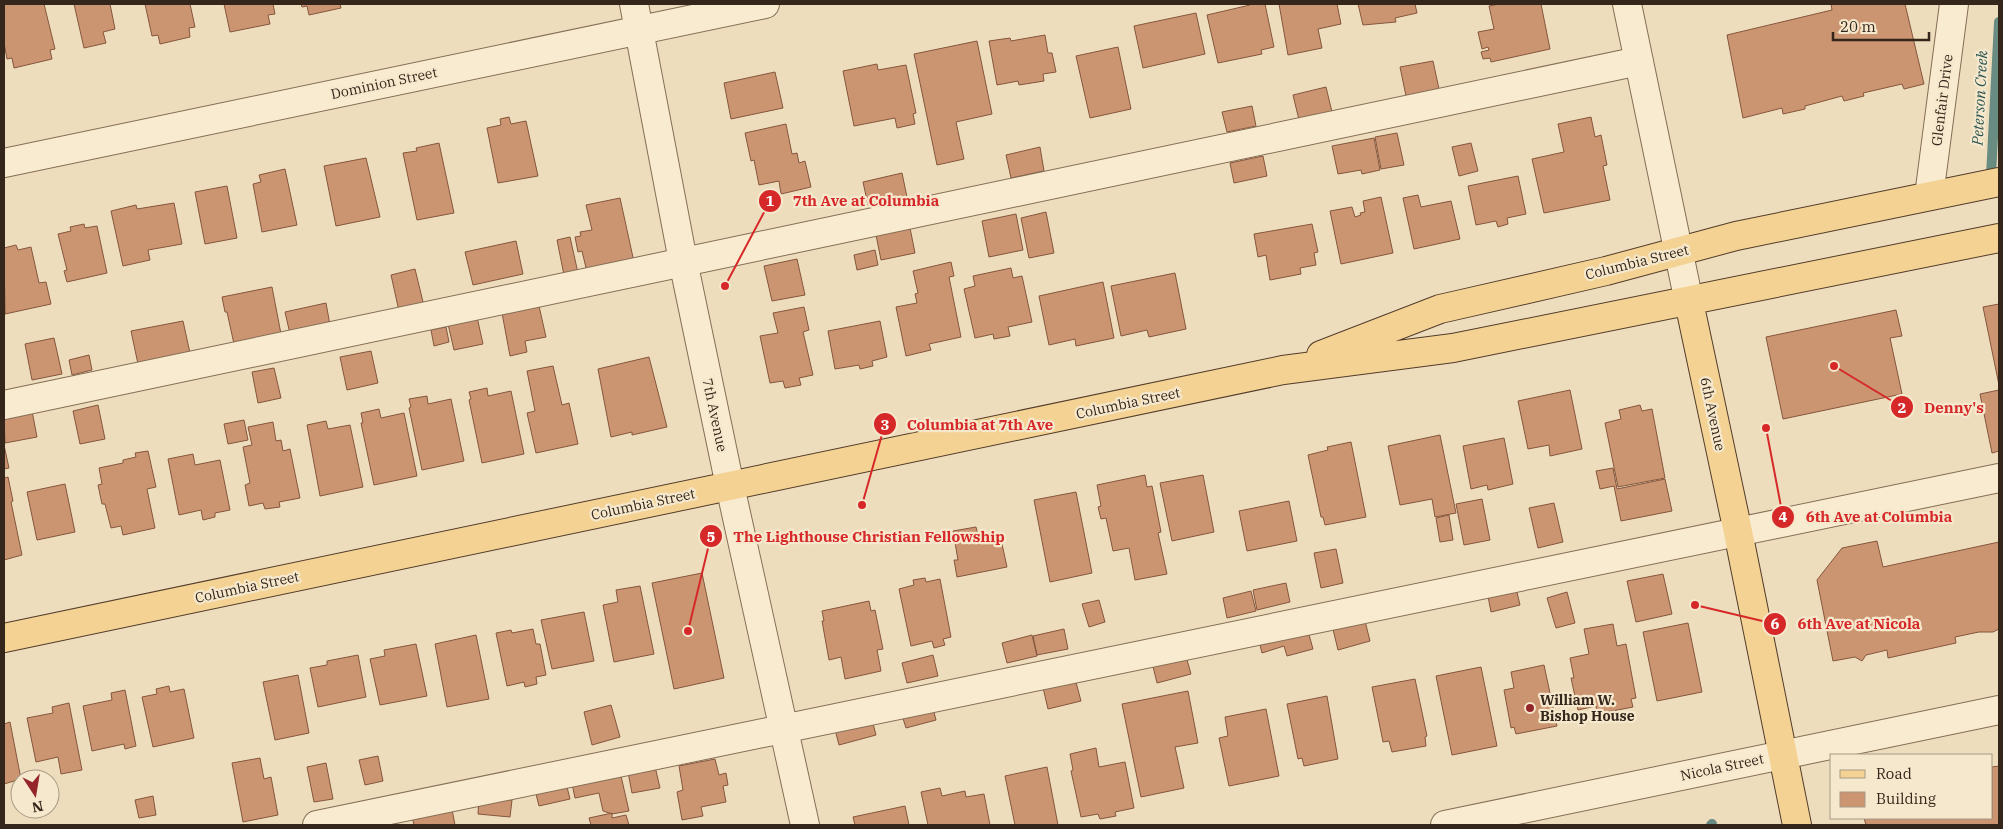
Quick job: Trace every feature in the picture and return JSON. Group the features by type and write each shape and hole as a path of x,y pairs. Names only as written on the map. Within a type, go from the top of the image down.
{"main road":[{"name":"Columbia Street","path":"1282,370 1440,309 1606,271 1736,236 1999,182"},
{"name":"Columbia Street","path":"4,638 1282,370 1453,348 1627,312 1689,302 1999,238"},
{"name":"6th Avenue","path":"1689,302 1797,825"}],"street":[{"name":"Dominion Street","path":"4,164 637,17 765,4"},
{"name":"6th Avenue","path":"1627,4 1689,302"},
{"name":"Glenfair Drive","path":"1929,196 1954,4"},
{"name":"7th Avenue","path":"637,17 683,261 730,486 805,825"},
{"path":"4,405 1639,61"},
{"path":"317,825 1999,478"},
{"name":"Nicola Street","path":"1445,825 1999,710"}],"building":[{"path":"4,4 44,4 55,49 50,50 52,59 14,68 12,58 7,59 4,43"},
{"path":"74,4 110,4 115,29 103,32 106,43 84,48"},
{"path":"145,4 190,4 195,27 189,28 190,37 160,44 158,35 152,36"},
{"path":"224,4 273,4 275,14 268,15 270,24 230,32"},
{"path":"301,4 340,4 341,8 309,15 307,6 302,7"},
{"path":"1249,4 1265,4 1274,47 1261,50 1262,54 1218,63 1207,15"},
{"path":"1279,4 1337,4 1341,24 1318,29 1322,48 1288,55"},
{"path":"1358,4 1415,4 1417,13 1395,18 1396,22 1363,25"},
{"path":"1499,4 1541,4 1550,49 1491,62 1490,58 1483,59 1481,52 1489,50 1488,47 1482,49 1478,32 1494,29 1489,6"},
{"path":"1831,4 1905,4 1924,84 1904,89 1902,84 1863,93 1864,96 1844,101 1842,96 1805,106 1805,109 1783,114 1782,108 1743,118 1727,35 1832,10"},
{"path":"1196,13 1205,54 1143,68 1134,26"},
{"path":"1045,35 1048,53 1052,53 1056,72 1043,74 1044,81 1019,85 1018,81 997,85 989,41 1010,38 1011,41"},
{"path":"977,41 992,114 956,122 964,159 937,165 914,54"},
{"path":"1118,47 1131,109 1090,118 1076,56"},
{"path":"1433,61 1439,89 1406,96 1400,67"},
{"path":"877,64 878,70 906,65 916,113 913,114 915,124 897,128 895,118 854,126 843,71"},
{"path":"775,72 783,108 731,119 724,83"},
{"path":"1326,87 1332,112 1299,120 1293,95"},
{"path":"1252,106 1256,126 1227,132 1222,112"},
{"path":"509,117 511,124 526,121 538,176 498,183 487,128 501,125 500,119"},
{"path":"1591,117 1595,137 1601,135 1607,165 1603,166 1610,200 1544,213 1532,159 1564,152 1558,124"},
{"path":"786,124 792,154 797,153 799,163 805,161 811,187 781,194 779,181 759,185 754,160 751,161 745,133"},
{"path":"1397,133 1404,165 1381,169 1375,137"},
{"path":"1374,138 1380,170 1362,174 1361,170 1338,174 1332,146"},
{"path":"439,143 454,213 417,220 403,153 417,151 416,148"},
{"path":"1471,143 1478,171 1459,176 1452,147"},
{"path":"1040,147 1044,171 1011,178 1006,155"},
{"path":"1263,156 1267,176 1234,183 1230,163"},
{"path":"366,158 380,217 336,226 324,166"},
{"path":"285,169 297,225 262,232 253,184 261,182 259,175"},
{"path":"902,173 907,197 868,205 863,182"},
{"path":"1518,176 1526,214 1507,218 1508,224 1498,227 1496,221 1476,225 1468,186"},
{"path":"227,186 237,238 205,244 195,192"},
{"path":"1418,195 1421,207 1451,201 1460,239 1414,249 1403,198"},
{"path":"1381,197 1393,253 1341,264 1330,211 1352,207 1355,217 1365,212 1363,201"},
{"path":"620,198 634,262 587,272 582,251 578,252 575,237 581,236 580,232 592,230 586,205"},
{"path":"174,203 182,244 148,250 150,260 123,266 111,211 136,205 137,209"},
{"path":"1046,212 1054,253 1029,258 1021,218"},
{"path":"1016,214 1023,250 989,257 982,221"},
{"path":"84,224 85,228 97,226 107,273 67,282 64,271 67,270 58,234 71,231 70,227"},
{"path":"1312,224 1318,252 1314,253 1316,265 1300,268 1301,274 1270,280 1266,255 1258,257 1254,234"},
{"path":"910,228 915,253 881,260 876,235"},
{"path":"570,237 578,273 564,275 557,240"},
{"path":"516,241 523,274 473,285 465,252"},
{"path":"16,245 18,250 31,247 39,283 46,282 51,304 5,314 4,248"},
{"path":"875,250 878,265 857,270 854,255"},
{"path":"797,259 805,295 772,301 764,266"},
{"path":"951,262 954,276 949,277 961,337 929,344 931,350 906,356 896,307 917,303 915,294 918,293 913,271"},
{"path":"1011,268 1013,278 1022,276 1032,322 1008,327 1010,336 994,339 993,334 975,338 964,289 975,286 973,276"},
{"path":"415,269 424,306 399,311 391,275"},
{"path":"1175,273 1186,329 1149,337 1147,330 1121,336 1111,286"},
{"path":"1103,282 1114,338 1076,346 1075,339 1049,345 1039,296"},
{"path":"272,287 281,334 234,344 222,297"},
{"path":"326,303 330,325 290,334 285,312"},
{"path":"1999,304 1999,385 1983,307"},
{"path":"539,306 546,337 525,341 527,352 510,356 502,313"},
{"path":"804,307 809,330 803,332 813,375 799,378 801,385 785,388 783,381 770,383 760,336 778,333 773,313"},
{"path":"1896,310 1902,336 1890,338 1902,394 1783,419 1766,337"},
{"path":"477,317 483,344 454,350 448,324"},
{"path":"183,321 190,353 138,364 131,331"},
{"path":"880,321 887,357 872,361 873,366 860,369 859,365 835,369 828,331"},
{"path":"446,327 449,342 434,346 431,330"},
{"path":"54,338 62,374 32,380 25,344"},
{"path":"371,351 378,383 347,390 340,357"},
{"path":"89,355 92,370 72,375 69,360"},
{"path":"649,357 667,427 632,435 632,432 611,437 598,369"},
{"path":"553,366 562,405 569,403 578,444 536,453 527,413 535,411 527,371"},
{"path":"274,368 281,398 258,403 252,372"},
{"path":"487,388 488,396 511,391 524,454 482,463 469,392"},
{"path":"1570,390 1582,449 1550,456 1549,445 1528,449 1518,401"},
{"path":"1999,390 1999,451 1992,453 1980,394"},
{"path":"427,396 428,404 451,399 464,461 422,470 409,408 411,407 409,399"},
{"path":"98,405 105,439 80,444 73,411"},
{"path":"1640,405 1642,411 1652,409 1665,478 1618,487 1605,423 1621,419 1619,410"},
{"path":"379,409 381,418 404,413 417,476 374,485 361,423 363,423 361,413"},
{"path":"32,411 37,437 5,443 4,417"},
{"path":"244,420 248,440 228,444 224,424"},
{"path":"326,421 328,429 350,425 363,487 320,496 307,425"},
{"path":"273,422 276,441 281,440 283,451 290,449 300,498 279,502 280,507 265,509 263,503 249,506 245,485 250,483 243,447 252,445 248,427"},
{"path":"1440,435 1456,513 1435,517 1432,499 1400,505 1388,446"},
{"path":"1504,438 1513,484 1488,490 1487,485 1471,489 1463,446"},
{"path":"1351,442 1366,517 1325,525 1323,517 1321,517 1308,455 1328,450 1327,447"},
{"path":"4,445 9,468 4,469"},
{"path":"148,451 156,487 147,489 155,528 123,535 121,526 111,528 105,504 102,504 98,485 102,484 99,468 123,463 123,460 136,457 135,453"},
{"path":"193,454 195,465 220,460 230,510 215,513 215,517 203,520 201,510 179,515 168,459"},
{"path":"1613,468 1617,489 1665,479 1672,511 1621,521 1614,486 1600,489 1596,471"},
{"path":"1145,475 1147,487 1152,486 1161,532 1158,533 1167,574 1135,580 1129,548 1113,551 1106,518 1101,519 1098,507 1101,506 1097,485"},
{"path":"1203,475 1214,532 1172,541 1160,483"},
{"path":"8,477 22,555 4,560 4,478"},
{"path":"65,484 75,532 37,540 27,492"},
{"path":"1076,492 1092,573 1050,582 1034,500"},
{"path":"1482,499 1490,540 1464,545 1456,504"},
{"path":"1289,501 1297,541 1247,551 1239,511"},
{"path":"1554,503 1563,542 1538,548 1529,508"},
{"path":"1449,515 1453,540 1440,542 1436,518"},
{"path":"976,527 979,540 1000,535 1007,567 957,577 954,560 958,560 953,531"},
{"path":"1877,541 1883,567 1999,542 1999,629 1993,632 1979,632 1955,637 1956,643 1888,658 1887,650 1866,655 1862,661 1855,657 1833,661 1817,580 1842,548"},
{"path":"1336,549 1343,583 1321,588 1314,553"},
{"path":"702,573 724,678 674,689 652,583"},
{"path":"1663,574 1672,614 1636,622 1627,581"},
{"path":"925,578 926,582 940,579 951,637 943,639 945,645 934,648 932,641 911,646 899,589 914,585 913,580"},
{"path":"1286,583 1290,602 1257,610 1253,590"},
{"path":"1515,584 1520,605 1491,612 1487,591"},
{"path":"640,586 654,654 614,662 603,605 618,602 616,590"},
{"path":"1251,591 1256,611 1227,618 1223,598"},
{"path":"1567,592 1575,623 1556,628 1547,598"},
{"path":"1099,600 1105,622 1089,627 1082,604"},
{"path":"869,601 871,611 875,610 883,649 877,650 881,671 845,679 841,657 829,660 822,611"},
{"path":"584,612 594,661 552,669 541,620"},
{"path":"1363,613 1370,641 1338,650 1331,621"},
{"path":"1688,623 1702,692 1657,701 1643,632"},
{"path":"1306,624 1313,649 1287,656 1284,646 1262,653 1258,637"},
{"path":"1613,624 1617,646 1626,644 1636,698 1631,699 1633,707 1597,714 1596,706 1578,710 1571,678 1574,678 1570,658 1589,654 1584,629"},
{"path":"533,629 536,644 540,644 546,675 536,677 537,684 525,687 524,682 507,686 496,633 511,630 512,633"},
{"path":"1064,629 1068,649 1037,655 1033,636"},
{"path":"476,635 489,699 447,707 435,644"},
{"path":"1032,635 1037,656 1007,663 1002,643"},
{"path":"416,644 427,696 380,705 370,659 385,656 384,650"},
{"path":"1184,649 1191,674 1157,683 1151,658"},
{"path":"358,655 366,697 318,707 310,668 327,665 327,661"},
{"path":"933,655 938,676 907,683 902,663"},
{"name":"William W. Bishop House","path":"1544,665 1557,726 1516,734 1514,727 1511,728 1504,690 1514,688 1511,672"},
{"path":"1481,667 1497,746 1452,755 1436,676"},
{"path":"1073,671 1081,701 1048,709 1041,679"},
{"path":"298,675 309,733 275,740 263,682"},
{"path":"1415,679 1427,736 1425,737 1426,746 1392,752 1389,741 1383,742 1372,687"},
{"path":"169,686 170,692 184,689 194,738 153,747 142,697 157,694 156,689"},
{"path":"125,690 136,746 125,749 124,744 92,751 83,706 112,700 111,693"},
{"path":"1188,691 1198,743 1175,747 1184,788 1141,797 1122,704"},
{"path":"1327,696 1338,759 1304,766 1302,758 1298,759 1287,704"},
{"path":"931,701 936,720 906,728 900,709"},
{"path":"69,703 82,770 61,774 58,757 36,762 27,718 53,713 52,707"},
{"path":"611,705 620,737 592,745 584,712"},
{"path":"1266,709 1279,776 1229,786 1219,738 1228,736 1225,717"},
{"path":"870,712 876,735 839,745 833,722"},
{"path":"10,722 19,769 10,769 10,782 4,784 4,724"},
{"path":"1096,748 1099,767 1125,762 1134,808 1115,812 1116,816 1100,819 1098,814 1081,817 1071,771 1073,770 1070,754"},
{"path":"378,756 383,781 365,785 359,760"},
{"path":"260,758 264,779 271,777 278,815 243,822 232,763"},
{"path":"715,759 719,775 726,773 728,785 723,786 726,802 701,807 703,816 682,820 677,792 683,790 679,766"},
{"path":"654,762 660,788 632,793 627,767"},
{"path":"326,763 333,799 314,802 307,767"},
{"path":"1999,766 1999,825 1866,825 1864,819 1993,819 1993,767"},
{"path":"1047,767 1058,825 1015,825 1005,776"},
{"path":"598,774 599,781 621,776 629,811 612,814 603,811 599,793 575,798 571,779"},
{"path":"565,779 570,799 539,806 534,786"},
{"path":"940,788 942,796 965,791 966,797 984,794 990,825 928,825 921,792"},
{"path":"153,796 156,815 139,818 135,800"},
{"path":"479,797 512,800 510,817 478,814"},
{"path":"451,804 455,825 414,825 411,812"},
{"path":"905,806 909,825 855,825 853,817"},
{"path":"612,813 612,818 626,815 629,825 591,825 589,818"}],"waterway":[{"name":"Peterson Creek","path":"1991,176 1999,22"}],"place":[{"name":"7th Ave at Columbia","path":"725,286"},
{"name":"Denny's","path":"1834,366"},
{"name":"6th Ave at Columbia","path":"1766,428"},
{"name":"Columbia at 7th Ave","path":"862,505"},
{"name":"6th Ave at Nicola","path":"1695,605"},
{"name":"The Lighthouse Christian Fellowship","path":"688,631"},
{"name":"William W. Bishop House","path":"1530,708"}]}
